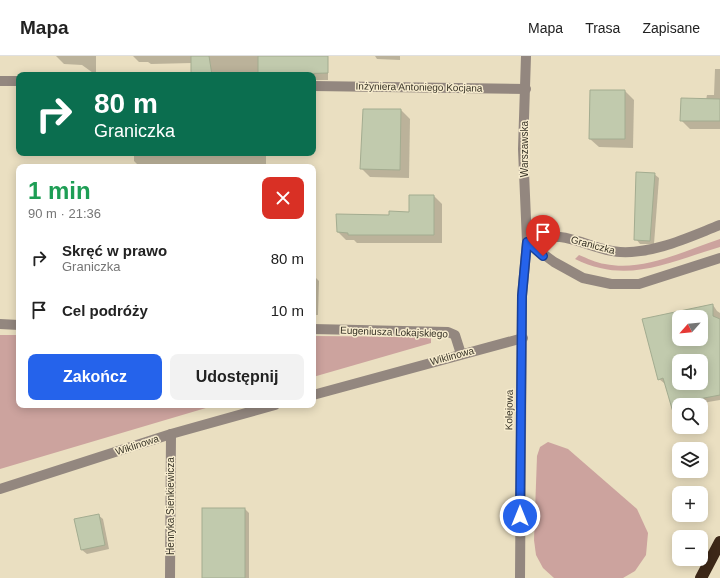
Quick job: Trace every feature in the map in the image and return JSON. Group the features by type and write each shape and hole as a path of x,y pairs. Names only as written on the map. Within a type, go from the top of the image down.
{"highway":[{"path":"701,578 720,542"}],"street":[{"name":"Warszawska","path":"526,56 523,149 527,242"},
{"path":"0,81 16,81"},
{"name":"Inżyniera Antoniego Kocjana","path":"316,86 526,89"},
{"name":"Graniczka","path":"527,242 559,237 608,251 626,252 658,247 720,225"},
{"path":"527,242 554,262 583,278 611,284 639,284 720,258"},
{"name":"Kolejowa","path":"520,578 523,338 522,296 527,242"},
{"path":"0,324 16,325"},
{"name":"Eugeniusza Lokajskiego","path":"316,330 448,332 455,334 461,354"},
{"name":"Wiklinowa","path":"316,393 523,338"},
{"name":"Wiklinowa","path":"0,489 170,434 264,408"},
{"name":"Henryka Sienkiewicza","path":"170,434 170,578"}],"shaded area":[{"path":"720,239 720,247 665,264 630,271 594,267 575,259 579,255 595,262 619,266 649,263"},
{"path":"0,335 16,335 16,408 206,408 0,469"},
{"path":"316,336 431,337 431,343 316,376"},
{"path":"548,442 568,449 637,509 648,533 646,555 635,571 623,578 554,578 543,568 536,555 534,540 537,456 540,447"}],"building":[{"path":"191,56 209,56 212,72 191,72"},
{"path":"258,56 328,56 328,73 258,72"},
{"path":"590,90 625,90 625,139 589,139"},
{"path":"681,98 720,99 720,121 680,121"},
{"path":"363,109 401,109 400,170 360,169"},
{"path":"636,172 655,173 650,241 634,240"},
{"path":"409,195 434,195 434,235 348,235 348,233 337,232 336,214 389,215 389,211 409,212"},
{"path":"713,304 713,316 720,319 720,395 704,398 672,398 672,409 663,378 658,380 642,319 672,313 672,346 708,346 708,310 685,310"},
{"path":"202,508 245,508 245,578 202,578"},
{"path":"99,514 105,545 81,550 74,519"}],"route":[{"path":"520,516 523,338 522,296 527,242 543,256"}]}
